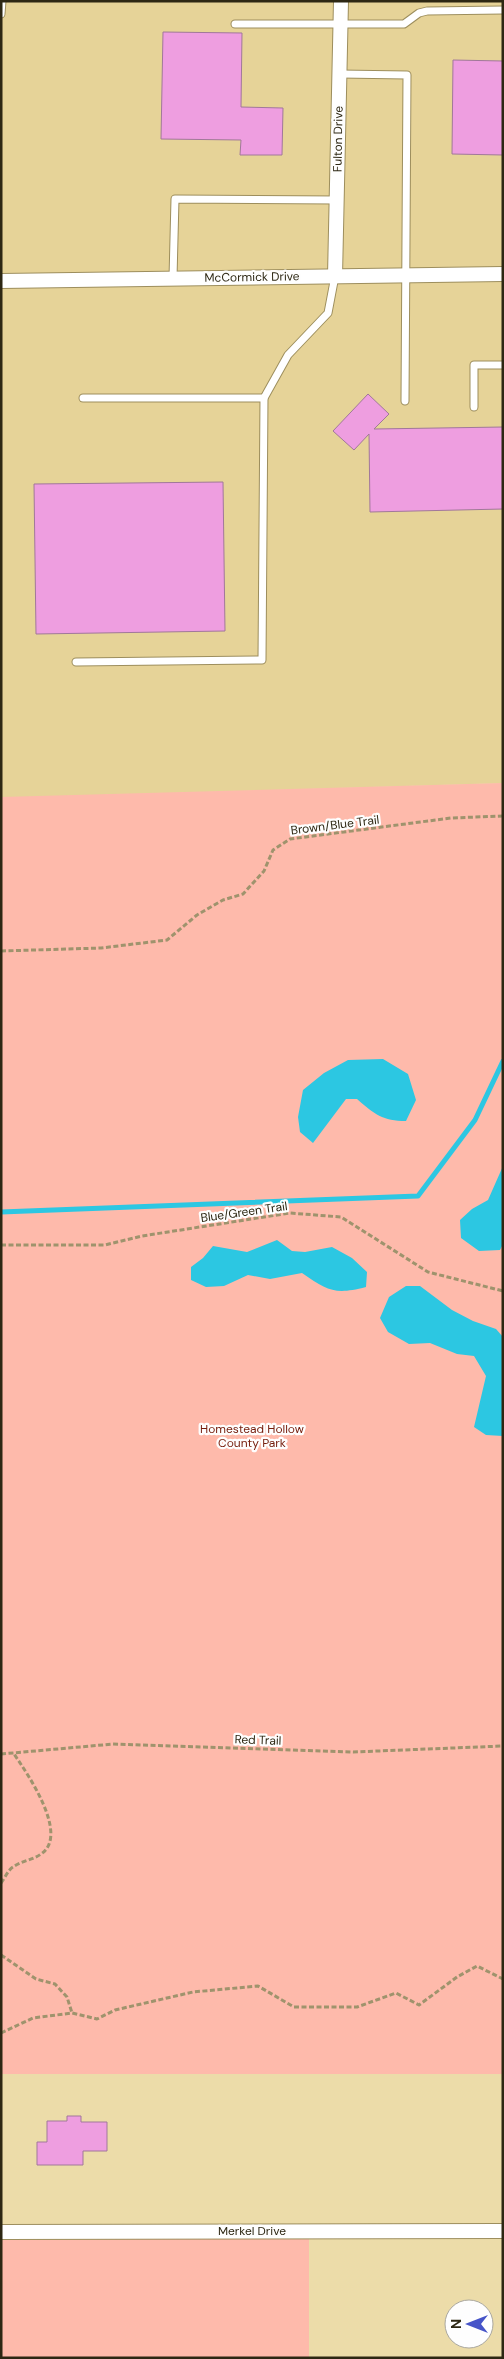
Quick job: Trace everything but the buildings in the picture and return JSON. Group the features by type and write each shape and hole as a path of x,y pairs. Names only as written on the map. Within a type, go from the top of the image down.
{"street":[{"name":"Fulton Drive","path":"336,276 342,1"},
{"name":"McCormick Drive","path":"1,281 503,274"},
{"name":"Merkel Drive","path":"1,2232 503,2230"}],"lane":[{"path":"1,14 2,1"},
{"path":"235,24 404,24 419,13 427,11 503,10"},
{"path":"340,74 407,75 404,275 405,401"},
{"path":"172,278 175,200 337,200"},
{"path":"76,662 262,660 264,398 288,355 328,313 336,276"},
{"path":"474,407 474,365 503,365"},
{"path":"83,398 264,398"}],"path":[{"name":"Brown/Blue Trail","path":"1,951 101,948 167,940 197,915 223,900 242,894 264,871 273,850 290,839 451,818 503,816"},
{"name":"Blue/Green Trail","path":"1,1245 105,1245 142,1236 290,1213 341,1217 428,1272 503,1291"},
{"name":"Red Trail","path":"1,1754 113,1744 353,1752 503,1746"},
{"path":"1,1883 12,1868 43,1854 50,1844 52,1832 37,1789 14,1754"},
{"path":"1,1955 36,1979 56,1984 67,1997 72,2013"},
{"path":"1,2033 33,2018 72,2013 97,2019 115,2010 193,1992 258,1986 294,2007 357,2007 396,1993 419,2005 477,1966 503,1979"}],"shaded area":[{"path":"1,1 503,1 503,783 1,798"}],"green space":[{"name":"Homestead Hollow County Park","path":"503,783 503,2074 1,2074 1,797"},
{"path":"309,2238 309,2358 1,2358 1,2240"}],"water":[{"path":"383,1059 408,1074 416,1100 406,1121 391,1120 379,1116 357,1099 346,1099 313,1143 300,1132 298,1117 303,1090 324,1073 348,1060"},
{"path":"503,1166 503,1244 500,1250 479,1251 461,1238 460,1220 472,1209 488,1200"},
{"path":"277,1240 292,1251 305,1252 332,1247 352,1258 367,1272 366,1287 347,1291 332,1290 302,1273 270,1279 248,1275 224,1286 206,1287 191,1280 191,1267 203,1258 213,1246 247,1252"},
{"path":"406,1286 420,1286 452,1310 473,1321 496,1329 503,1337 503,1436 486,1435 474,1427 486,1376 474,1356 457,1354 430,1343 409,1344 388,1332 380,1318 389,1297"}],"waterway":[{"path":"1,1212 418,1196 475,1120 503,1061"}]}
